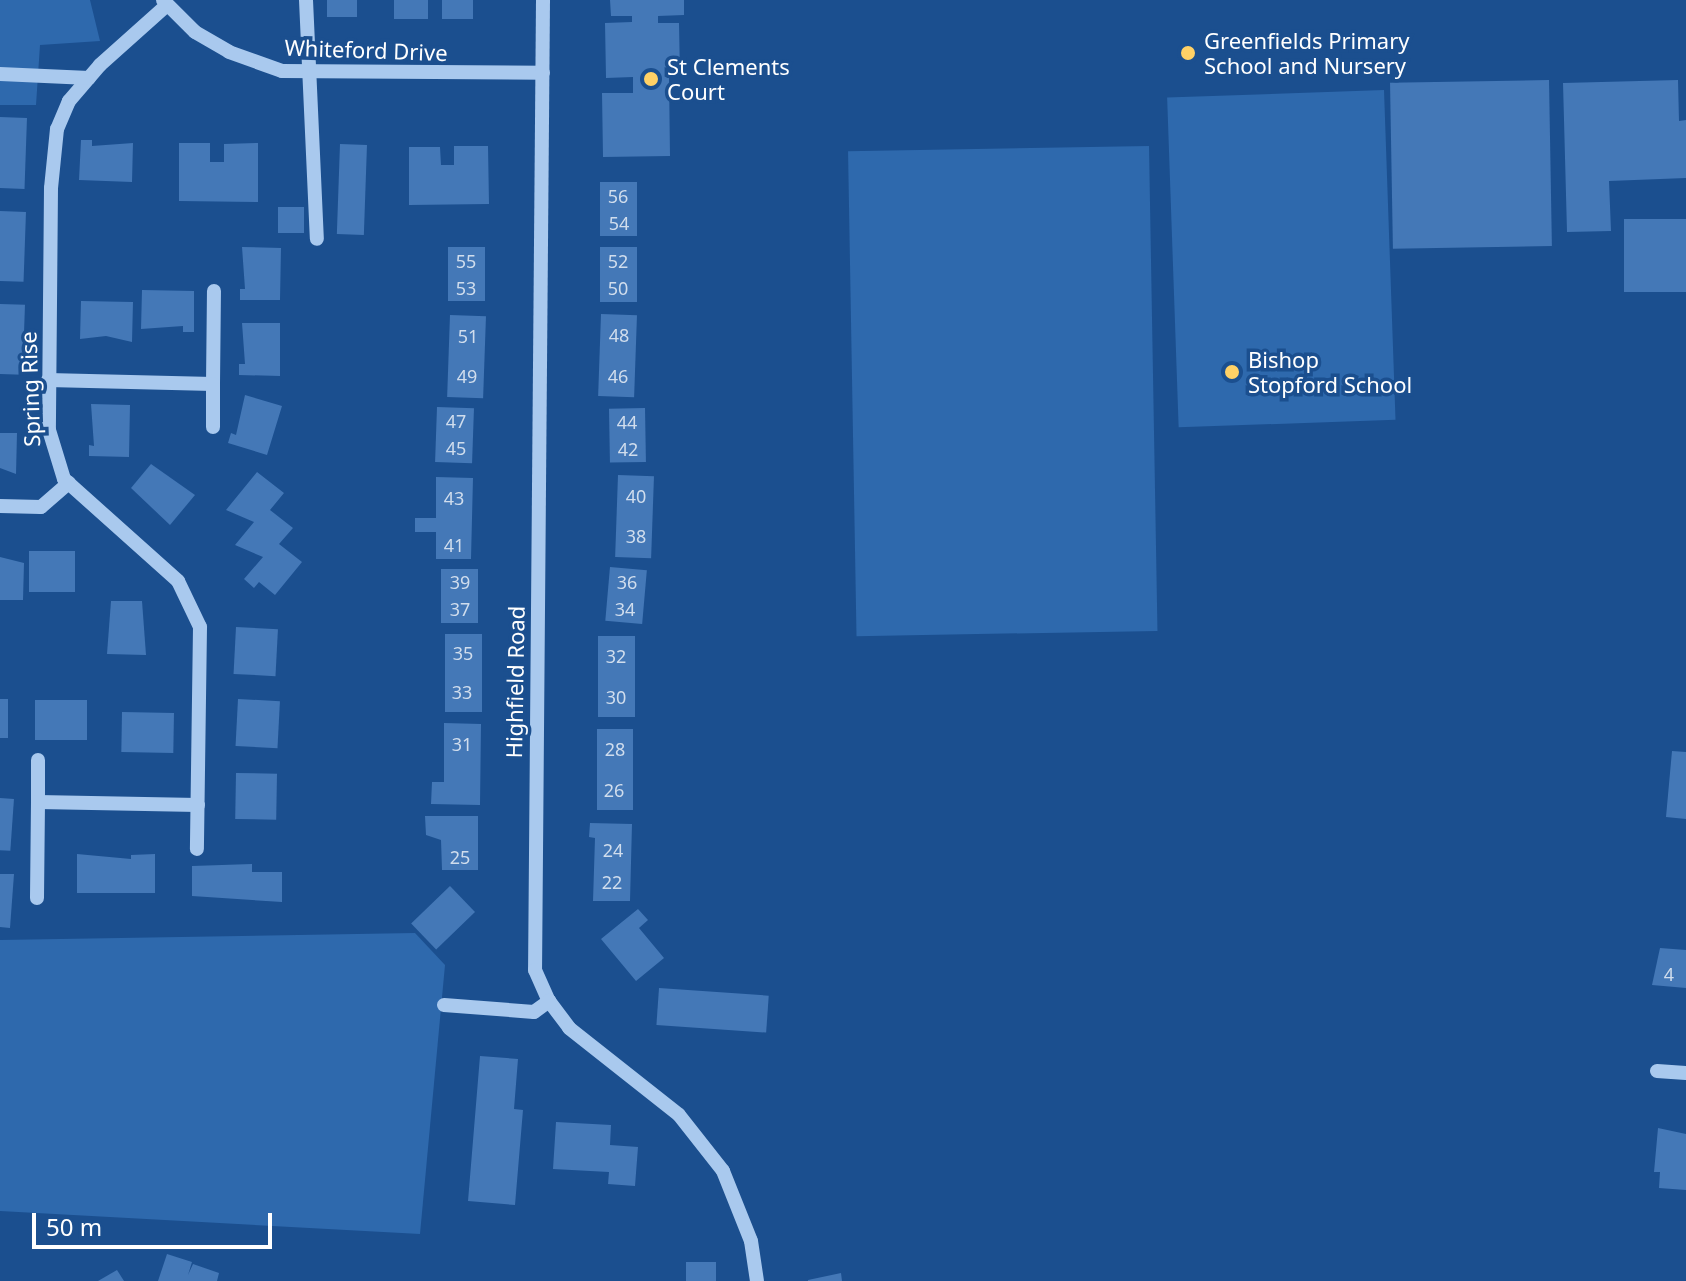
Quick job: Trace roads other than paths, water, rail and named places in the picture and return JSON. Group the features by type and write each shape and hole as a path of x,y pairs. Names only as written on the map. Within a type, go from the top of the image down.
{"street":[{"path":"306,0 317,239"},
{"name":"Highfield Road","path":"543,0 535,970 549,1001 569,1028 679,1115 723,1171 751,1241 757,1281"},
{"name":"Whiteford Drive","path":"165,3 229,52 258,65 309,74 543,73"},
{"name":"Spring Rise","path":"165,3 69,101 53,157 48,380 53,454 69,483 178,581 200,627 197,849"},
{"path":"0,74 89,78"},
{"path":"213,427 214,291"},
{"path":"48,380 213,384"},
{"path":"0,506 41,507 69,483"},
{"path":"37,898 38,760"},
{"path":"38,802 198,805"},
{"path":"444,1005 534,1012 549,1001"},
{"path":"1657,1071 1686,1073"}],"place":[{"name":"Greenfields Primary School and Nursery","path":"1188,53"},
{"name":"St Clements Court","path":"651,79"},
{"name":"Bishop Stopford School","path":"1232,372"}]}
